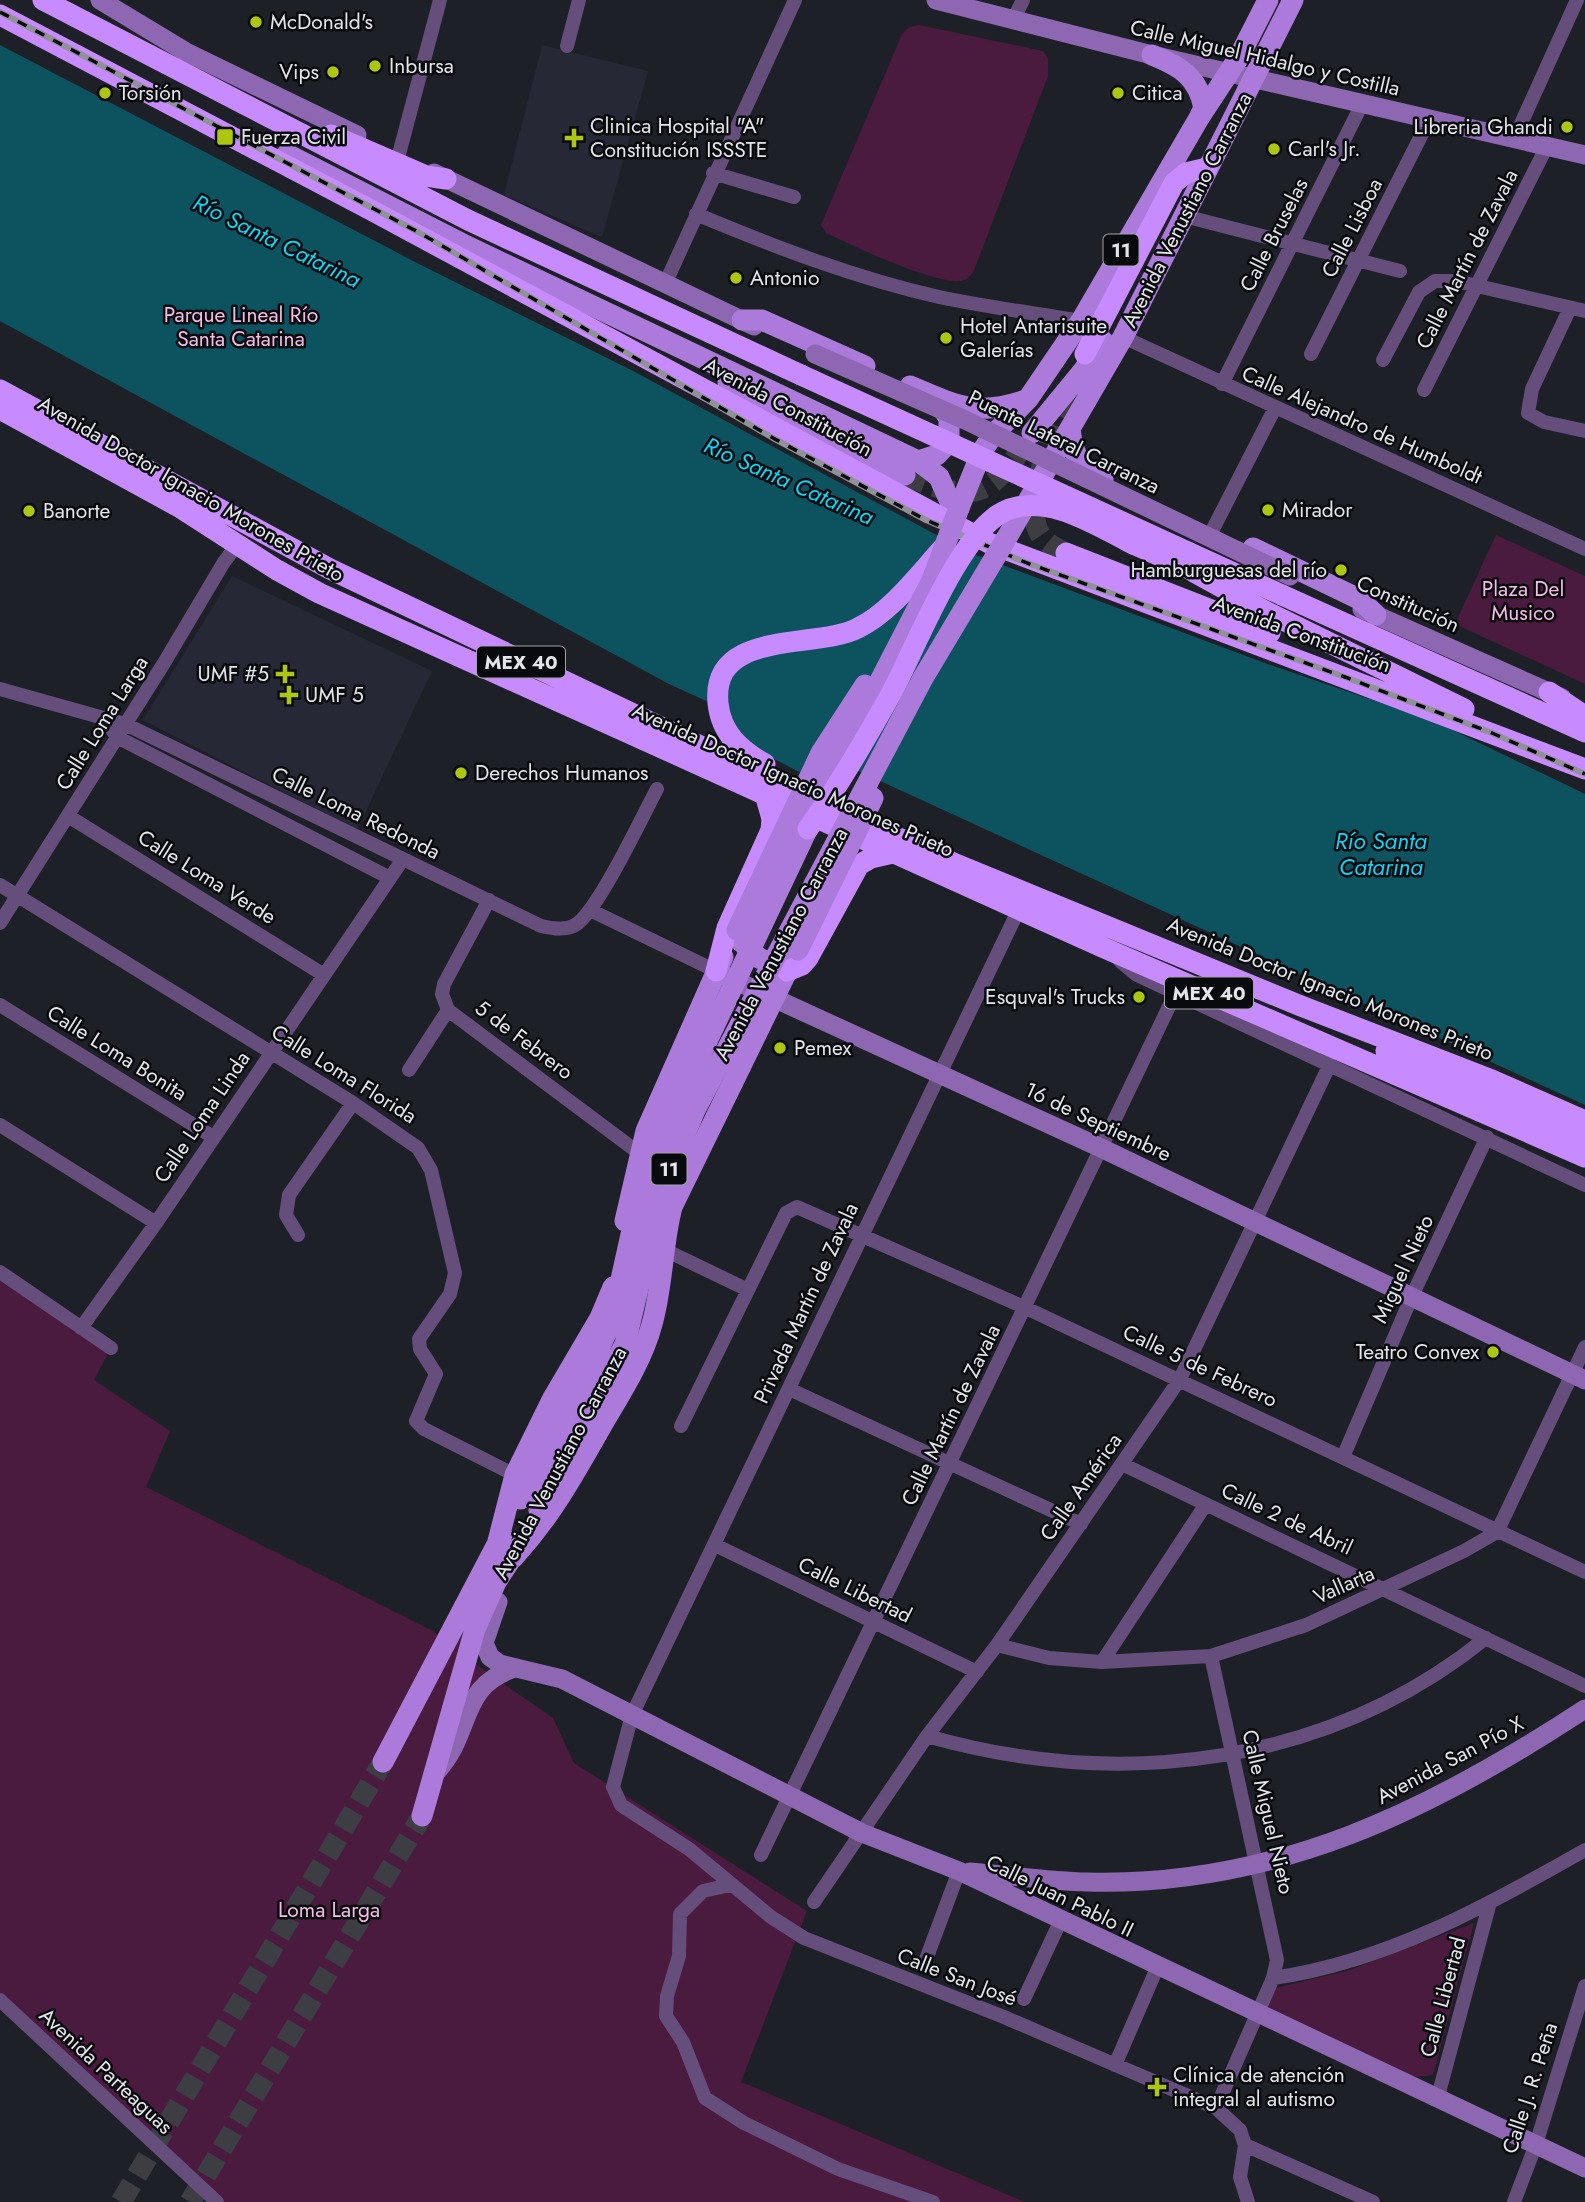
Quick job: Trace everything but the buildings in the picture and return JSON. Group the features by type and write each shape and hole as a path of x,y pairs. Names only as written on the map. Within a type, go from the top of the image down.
{"highway":[{"name":"Avenida Constitución","path":"43,0 468,220 801,375 1286,585 1393,647 1585,732"},
{"name":"Avenida Constitución","path":"0,15 371,210 989,543 1304,660 1582,768"},
{"path":"236,102 266,106 418,173 446,179"},
{"path":"1086,354 1174,183 1186,173 1207,168"},
{"name":"Avenida Doctor Ignacio Morones Prieto","path":"0,390 330,569 471,638 887,832 1056,905 1301,1006 1471,1071 1585,1121"},
{"name":"Avenida Doctor Ignacio Morones Prieto","path":"0,409 179,508 277,570 332,598 1102,947 1585,1157"},
{"path":"808,829 851,765 975,537 1002,513 1015,508 1052,508 1331,631 1393,647"},
{"path":"946,540 909,585 859,628 831,637 771,644 737,657 720,683 718,701 726,731 744,753 778,771 1056,905"},
{"path":"1066,553 1267,632 1288,642 1304,660"},
{"path":"1194,572 1265,611 1582,768"},
{"path":"1549,692 1585,716"},
{"path":"716,971 727,929 771,830 772,819 765,794"},
{"path":"786,971 802,965 808,958 859,865 871,858 893,853"},
{"name":"MEX 40","path":"1301,1006 1421,1069 1585,1141"},
{"name":"MEX 40","path":"1507,1124 1585,1167"}],"main road":[{"name":"Avenida Venustiano Carranza","path":"530,1505 604,1340 618,1298 638,1203 663,1134 808,829 932,580 955,506 989,440 1028,399 1081,321 1199,118 1229,73 1268,0"},
{"name":"Avenida Venustiano Carranza","path":"383,1762 630,1332 658,1203 675,1154 713,1073 945,639 1123,337 1293,0"},
{"path":"0,3 262,142 586,302 702,369 912,468 939,477 955,506"},
{"path":"1152,55 1176,64 1196,83 1204,108 1199,118"},
{"path":"1032,433 1083,371 1150,257 1168,245"},
{"path":"741,320 762,320 934,396 979,410 1005,408 1028,399"},
{"path":"912,468 944,450 951,434 949,418 934,396"},
{"path":"1070,429 1076,458 1088,471 1121,489 1213,529 1359,599 1376,615"},
{"path":"505,1552 515,1475 553,1398 600,1318 617,1272 639,1153 716,971 821,753 868,681 901,640"},
{"path":"505,1552 551,1514 628,1380 646,1342 659,1294 663,1249 676,1198 873,798 888,744"},
{"path":"736,933 759,958 786,971"},
{"path":"700,1008 721,1003 738,1009 751,1024 752,1045"},
{"path":"600,1318 604,1331 616,1344 646,1342"},
{"name":"Avenida Venustiano Carranza","path":"422,1816 437,1771 475,1629 496,1582 505,1552"}],"street":[{"path":"100,0 186,52 287,103 741,320"},
{"path":"398,155 440,0"},
{"path":"567,46 579,0"},
{"path":"665,284 713,173 795,0"},
{"name":"Calle Miguel Hidalgo y Costilla","path":"936,0 1252,79 1585,155"},
{"path":"1013,20 1023,0"},
{"name":"Calle Martín de Zavala","path":"1515,137 1577,0"},
{"name":"Calle Bruselas","path":"1222,384 1362,104"},
{"name":"Calle Lisboa","path":"1311,354 1429,120"},
{"name":"Calle Martín de Zavala","path":"1424,390 1479,286 1547,146"},
{"path":"713,173 794,197"},
{"path":"696,214 780,249 868,278 940,297 1081,321"},
{"path":"1184,216 1400,271"},
{"path":"1383,360 1419,292 1436,281 1456,281 1578,309 1532,388 1528,414 1544,422 1585,431"},
{"name":"Puente Lateral Carranza","path":"741,320 965,419 1286,585"},
{"name":"Calle Alejandro de Humboldt","path":"1123,337 1585,549"},
{"path":"1213,529 1275,408"},
{"name":"Calle Loma Larga","path":"0,923 237,545"},
{"name":"Constitución","path":"1286,585 1376,615 1585,708"},
{"name":"Calle Loma Redonda","path":"0,689 100,717 390,878"},
{"name":"Calle Loma Redonda","path":"121,731 552,928 570,928 590,911"},
{"path":"590,911 657,789"},
{"name":"Calle Loma Verde","path":"68,816 324,975"},
{"name":"Calle Loma Linda","path":"81,1328 156,1223 403,859"},
{"name":"Calle Loma Florida","path":"0,886 407,1137 426,1158 454,1265 450,1294 419,1339 420,1349 436,1374 416,1421 424,1429 515,1475"},
{"name":"5 de Febrero","path":"489,900 444,984 442,995 448,1010 639,1153"},
{"name":"Privada Martín de Zavala","path":"632,1715 1019,909"},
{"name":"16 de Septiembre","path":"590,911 773,1000 1256,1221 1578,1377"},
{"path":"1102,947 1137,975 1585,1185"},
{"name":"Calle Martín de Zavala","path":"761,1855 1027,1308 1099,1147 1176,992"},
{"name":"Calle Loma Bonita","path":"0,1005 213,1137"},
{"path":"409,1070 448,1010"},
{"name":"Calle América","path":"814,1902 927,1737 997,1645 1180,1379 1329,1064"},
{"path":"298,1235 286,1215 289,1195 353,1103"},
{"path":"0,1125 156,1223"},
{"name":"Miguel Nieto","path":"1343,1457 1412,1296 1487,1138"},
{"name":"Calle 5 de Febrero","path":"748,1290 786,1213 793,1207 1027,1308 1585,1572"},
{"path":"663,1249 748,1290 681,1426"},
{"path":"0,1272 111,1348"},
{"path":"1497,1532 1578,1377 1585,1347"},
{"path":"789,1389 1081,1524"},
{"name":"Calle 2 de Abril","path":"1122,1464 1585,1686"},
{"path":"1102,1662 1206,1504"},
{"name":"Vallarta","path":"997,1645 1049,1658 1102,1662 1211,1656 1306,1625 1387,1589 1497,1532"},
{"name":"Calle Libertad","path":"715,1545 977,1672"},
{"name":"Calle Juan Pablo II","path":"505,1552 484,1643 494,1661 562,1679 862,1833 959,1871 1060,1922 1585,2168"},
{"path":"927,1737 1028,1759 1102,1766 1233,1754 1286,1743 1369,1710 1454,1664 1486,1638"},
{"name":"Calle Miguel Nieto","path":"1211,1656 1276,1943 1277,1960 1273,1978"},
{"path":"437,1771 457,1745 478,1691 494,1677 515,1668"},
{"name":"Avenida San Pío X","path":"959,1871 1087,1882 1154,1879 1258,1863 1338,1842 1425,1804 1585,1709"},
{"name":"Calle San José","path":"632,1715 612,1779 615,1796 621,1805 689,1849 771,1917 804,1938 1216,2108 1240,2130 1245,2145"},
{"path":"1216,2108 1273,1978 1313,1972 1367,1956 1489,1906 1585,1850"},
{"path":"925,1962 959,1871"},
{"path":"730,1885 703,1891 680,1914 679,1956 665,2006 666,2016 683,2042 705,2098 744,2123 838,2169 933,2202"},
{"name":"Calle Libertad","path":"1437,2100 1489,1906"},
{"path":"1024,1999 1060,1922"},
{"path":"1115,2065 1157,1968"},
{"name":"Calle J. R. Peña","path":"1514,2202 1536,2144 1585,1986"},
{"name":"Avenida Parteaguas","path":"0,2000 217,2202"},
{"path":"1248,2202 1240,2177 1245,2145 1373,2202"}],"shaded area":[{"name":"Clinica Hospital \"A\" Constitución ISSSTE","path":"542,45 648,71 602,237 504,195"},
{"name":"UMF 5","path":"232,576 432,671 357,830 143,720"}],"green space":[{"path":"919,25 1043,51 1048,58 1048,76 973,273 964,280 937,278 896,264 826,233 821,225 902,34 909,27"},
{"name":"Plaza Del Musico","path":"1496,535 1585,576 1585,684 1455,624"},
{"name":"Loma Larga","path":"0,1272 111,1348 94,1380 170,1431 146,1487 433,1631 448,1645 468,1612 458,1652 553,1718 574,1763 807,1911 741,2082 1025,2202 225,2202 0,1993"},
{"path":"1474,1923 1433,2075 1414,2077 1265,2005 1267,1990 1347,1971"}],"water":[{"name":"Río Santa Catarina","path":"0,45 419,264 635,372 968,552 1262,662 1436,722 1585,794 1585,1105 815,751 803,774 763,753 726,726 724,709 669,684 0,321"},
{"path":"987,322 1003,323 1006,328 1003,336 985,330"}],"tunnel":[{"path":"1066,553 1048,543 1040,534 1035,520 1035,502 1051,439 1072,387"},
{"path":"905,475 949,491 980,490 993,483 1005,471 1032,433"},
{"path":"121,2202 383,1762"},
{"path":"190,2202 422,1816"}],"railway":[{"path":"0,12 420,233 773,438 926,520 1027,563 1345,677 1492,733 1585,774"}],"place":[{"name":"McDonald's","path":"256,22"},
{"name":"Inbursa","path":"375,66"},
{"name":"Vips","path":"333,72"},
{"name":"Torsión","path":"105,93"},
{"name":"Citica","path":"1118,93"},
{"name":"Libreria Ghandi","path":"1567,127"},
{"name":"Fuerza Civil","path":"225,137"},
{"name":"Clinica Hospital \"A\" Constitución ISSSTE","path":"574,138"},
{"name":"Carl's Jr.","path":"1274,149"},
{"name":"Antonio","path":"736,278"},
{"name":"Hotel Antarisuite Galerías","path":"946,338"},
{"name":"Mirador","path":"1268,510"},
{"name":"Banorte","path":"29,511"},
{"name":"Hamburguesas del río","path":"1341,570"},
{"name":"UMF #5","path":"285,674"},
{"name":"UMF 5","path":"289,695"},
{"name":"Derechos Humanos","path":"461,773"},
{"name":"Esquval's Trucks","path":"1139,997"},
{"name":"Pemex","path":"780,1048"},
{"name":"Teatro Convex","path":"1493,1352"},
{"name":"Clínica de atención integral al autismo","path":"1157,2087"}],"park label":[{"name":"Parque Lineal Río Santa Catarina","path":"241,327"}]}
